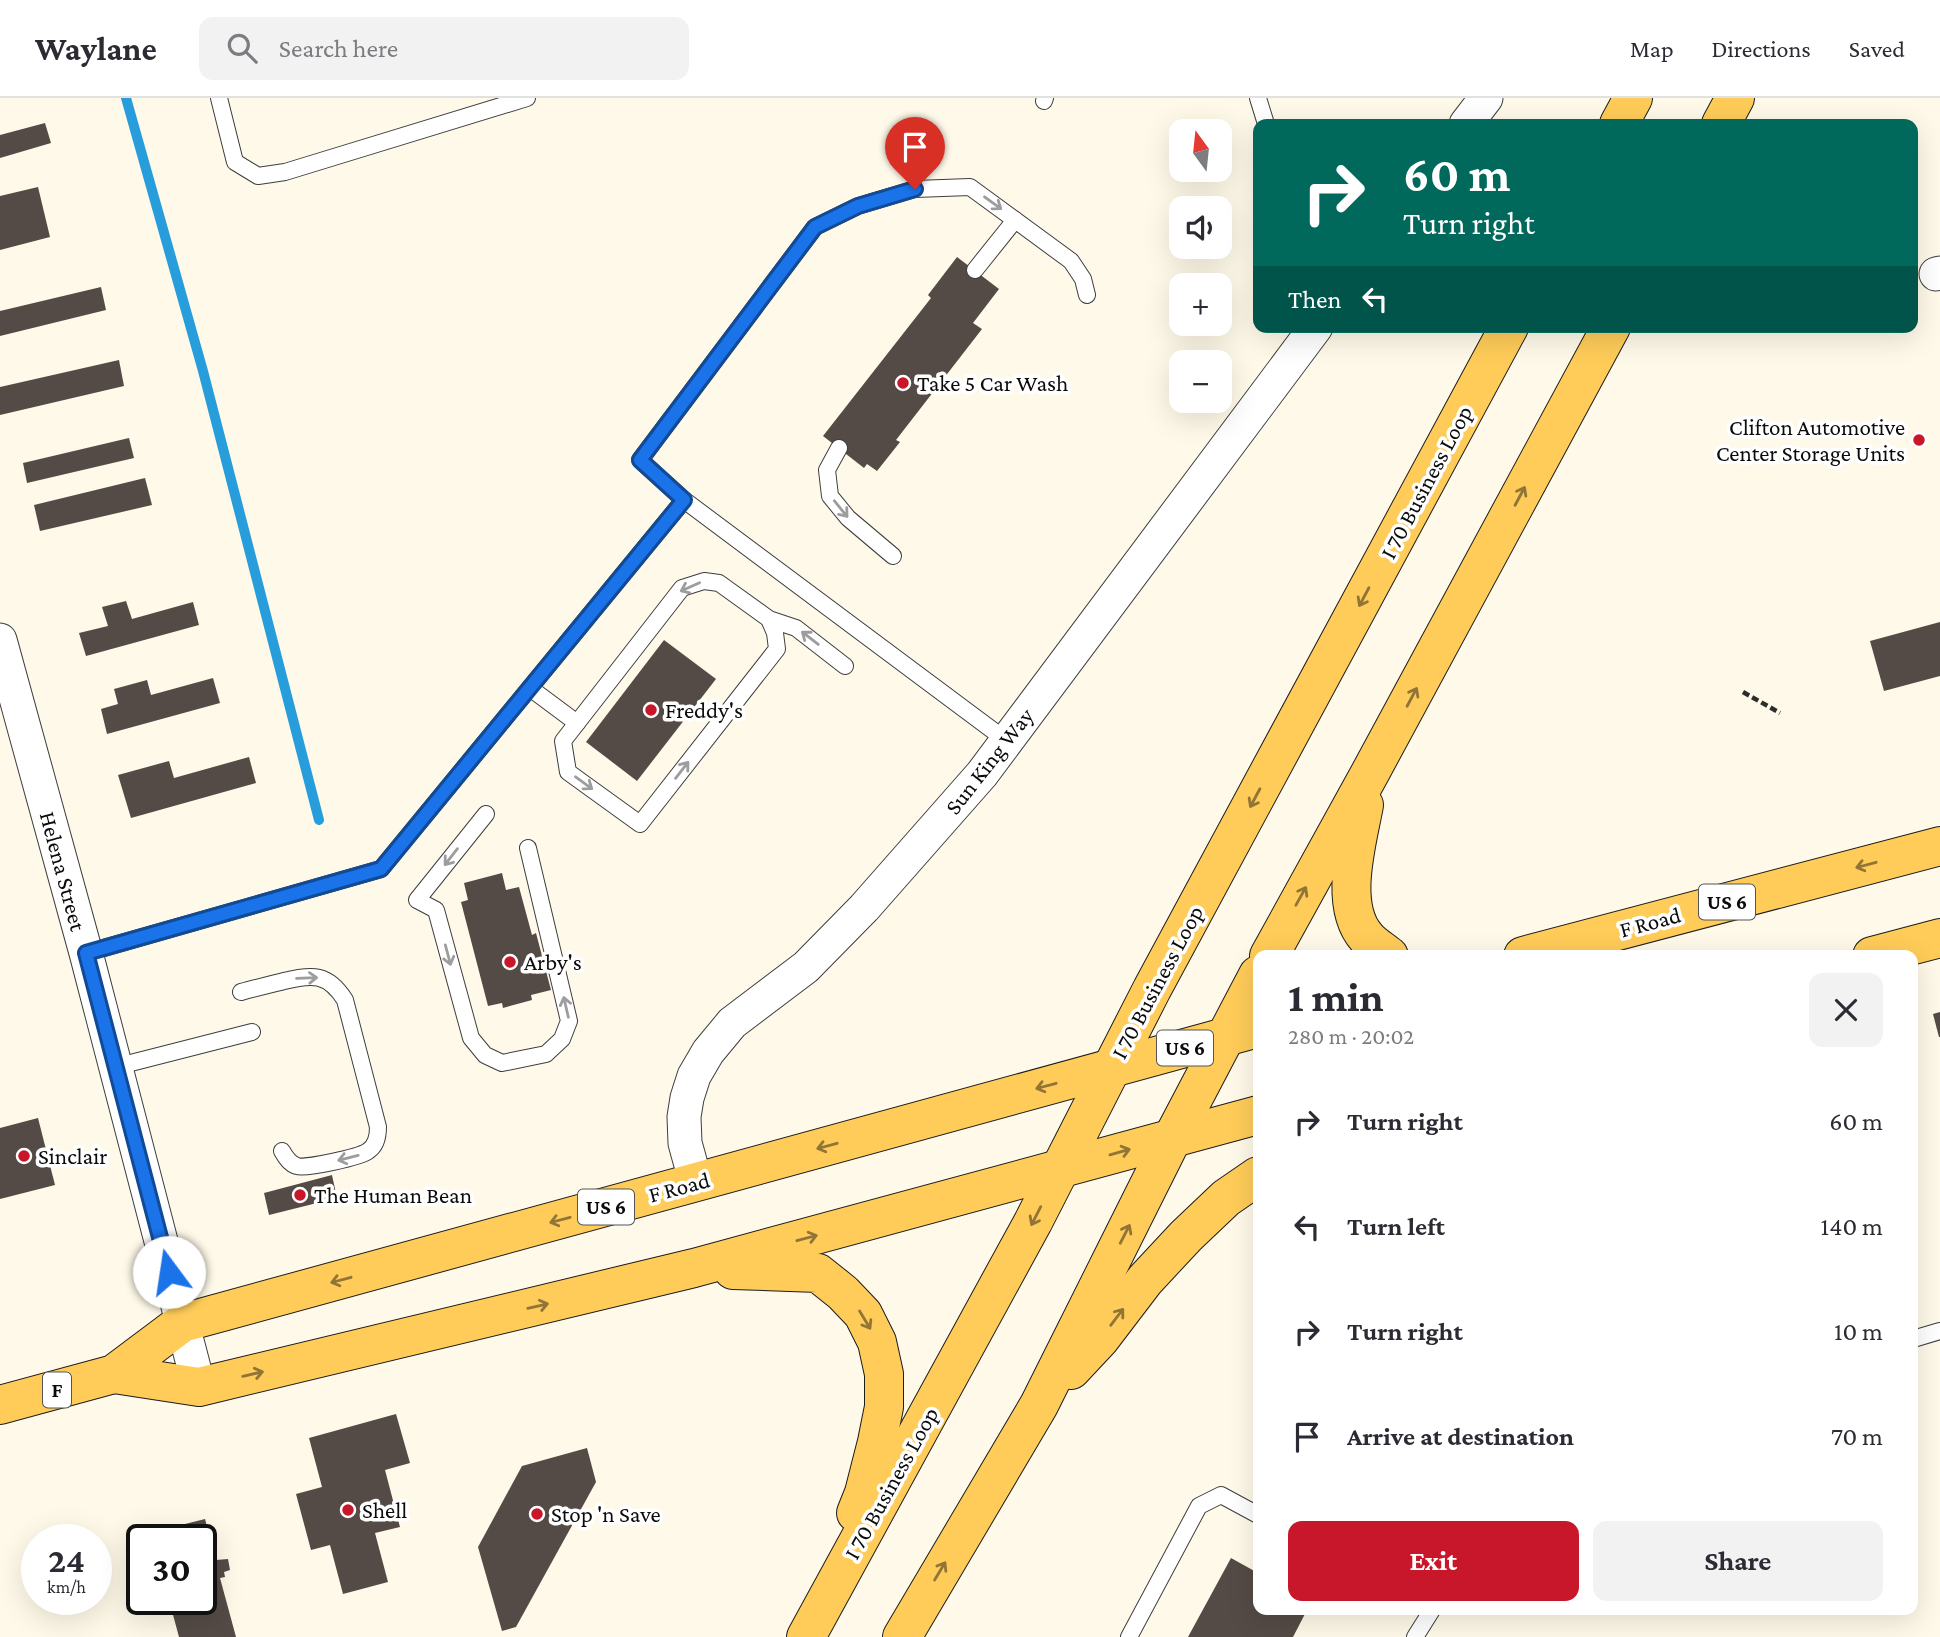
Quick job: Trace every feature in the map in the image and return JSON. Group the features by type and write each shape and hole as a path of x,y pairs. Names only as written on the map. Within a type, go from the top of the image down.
{"main road":[{"path":"1622,119 1633,98"},
{"path":"1724,119 1735,98"},
{"name":"I 70 Business Loop","path":"809,1631 926,1420 1061,1168 1165,965 1506,333"},
{"path":"1272,950 1608,333"},
{"path":"1370,773 1351,885 1354,916 1367,938 1382,950"},
{"name":"F Road","path":"1546,950 1940,846"},
{"path":"1895,950 1940,938"},
{"path":"902,1637 1039,1405 1173,1137 1242,1032 1253,993"},
{"name":"F Road","path":"0,1405 114,1374 182,1324 1242,1032"},
{"name":"F Road","path":"114,1374 198,1387 694,1268 1253,1116"},
{"path":"1039,1405 1100,1339 1145,1280 1178,1245 1226,1198 1253,1179"},
{"path":"694,1268 818,1273 863,1314 877,1342 884,1374 884,1407 877,1442 864,1493 809,1631"}],"street":[{"path":"1470,119 1486,98"},
{"name":"Sun King Way","path":"696,1182 685,1143 684,1117 694,1076 708,1052 732,1023 806,967 864,908 982,774 1312,333"},
{"name":"Helena Street","path":"0,640 86,953 198,1387"}],"lane":[{"path":"219,98 235,162 258,176 285,172 527,98"},
{"path":"1258,98 1264,119"},
{"path":"1007,741 684,500 640,460 815,227 858,206 915,189 971,187 1071,261 1083,279 1087,295"},
{"path":"975,270 1015,219"},
{"path":"839,448 827,470 830,496 848,518 893,556"},
{"path":"86,953 381,869 684,500"},
{"path":"769,619 775,633 777,649 640,824 568,772 563,741 682,588 704,581 719,583 769,619 796,628 845,666"},
{"path":"530,688 577,723"},
{"path":"486,814 417,900 436,910 471,1038 485,1055 502,1063 546,1054 562,1039 569,1021 528,848"},
{"path":"241,992 304,976 316,976 338,989 345,1000 378,1127 374,1144 359,1155 306,1168 296,1166 282,1151"},
{"path":"115,1067 252,1032"},
{"path":"1918,1338 1939,1334"},
{"path":"1129,1637 1199,1506 1222,1495 1253,1512"},
{"path":"1415,1637 1429,1615"}],"path":[{"path":"1743,692 1780,713"}],"building":[{"path":"45,123 51,143 0,158 0,135"},
{"path":"38,187 50,237 0,250 0,196"},
{"name":"Take 5 Car Wash","path":"957,257 999,289 973,323 982,329 896,440 900,442 877,471 867,464 864,468 823,436 931,298 928,295"},
{"path":"101,287 106,310 0,336 0,311"},
{"path":"119,360 124,386 0,415 0,387"},
{"path":"129,438 134,458 27,483 23,463"},
{"path":"145,478 152,505 40,531 34,505"},
{"path":"126,601 132,619 193,602 199,625 86,656 79,633 108,626 102,607"},
{"path":"1940,622 1940,676 1884,691 1870,641"},
{"name":"Freddy's","path":"664,640 716,679 637,781 586,742"},
{"path":"213,678 220,703 107,734 101,709 118,704 114,689 147,680 151,695"},
{"path":"249,757 256,783 131,818 118,775 169,761 174,778"},
{"name":"Arby's","path":"502,873 506,890 519,887 532,935 536,933 551,990 531,995 532,1000 503,1008 502,1003 488,1006 461,902 468,900 464,883"},
{"path":"1940,1012 1940,1037 1939,1037 1933,1014"},
{"name":"Sinclair","path":"38,1118 55,1185 0,1199 0,1128"},
{"name":"The Human Bean","path":"332,1175 337,1198 269,1215 264,1193"},
{"name":"Shell","path":"396,1414 410,1463 385,1470 400,1527 375,1533 388,1582 343,1594 330,1545 311,1550 296,1494 322,1487 309,1438"},
{"name":"Stop 'n Save","path":"587,1448 596,1482 516,1627 502,1631 478,1547 522,1466"},
{"path":"205,1519 206,1524 185,1524"},
{"path":"1231,1558 1253,1570 1253,1615 1304,1615 1293,1637 1188,1637"},
{"path":"228,1559 230,1570 224,1572 225,1577 220,1578 236,1637 179,1637 173,1615 217,1615 217,1560"}],"waterway":[{"path":"126,98 203,371 319,820"}],"place":[{"name":"Take 5 Car Wash","path":"903,383"},
{"name":"Clifton Automotive Center Storage Units","path":"1919,440"},
{"name":"Freddy's","path":"651,710"},
{"name":"Arby's","path":"510,962"},
{"name":"Sinclair","path":"24,1156"},
{"name":"The Human Bean","path":"300,1195"},
{"name":"Shell","path":"348,1510"},
{"name":"Stop 'n Save","path":"537,1514"}],"route":[{"path":"169,1272 86,953 381,869 684,500 640,460 815,227 858,206 915,189"}]}
